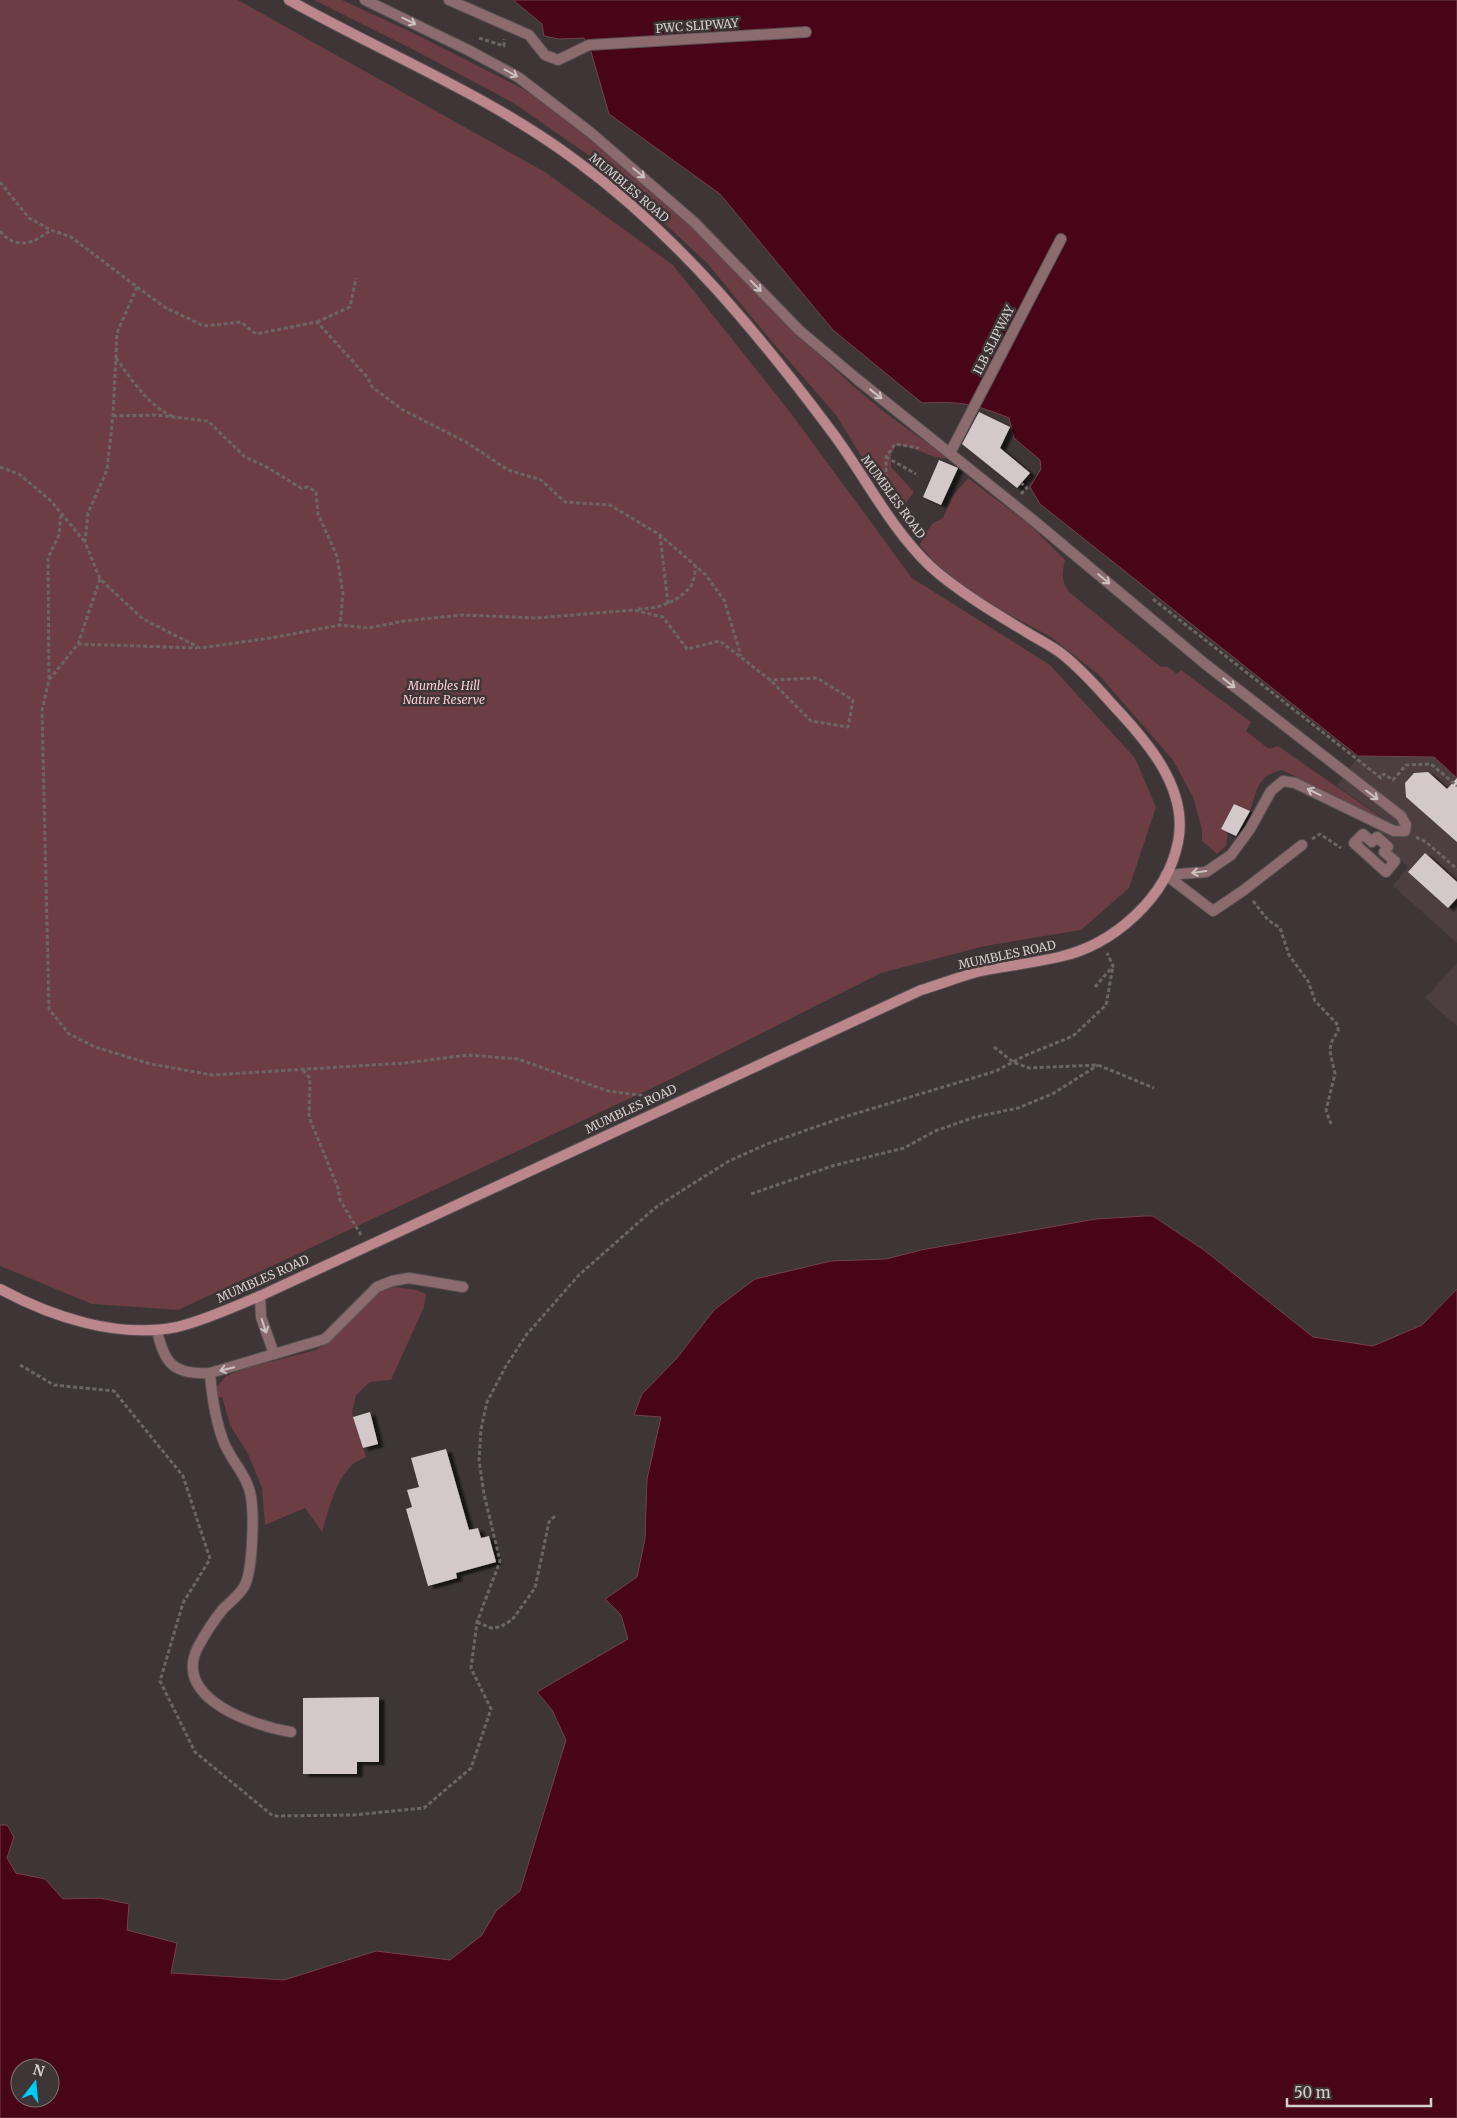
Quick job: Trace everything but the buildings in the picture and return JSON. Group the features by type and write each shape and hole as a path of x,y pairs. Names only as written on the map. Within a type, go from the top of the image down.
{"street":[{"name":"MUMBLES ROAD","path":"0,1289 42,1308 95,1325 137,1330 158,1330 200,1320 260,1296 921,990 977,972 1063,957 1100,941 1138,912 1166,875 1178,843 1178,808 1172,787 1162,768 1134,728 1105,696 1061,653 991,610 931,567 895,525 833,434 712,284 674,243 576,160 510,118 442,78 288,0"}],"lane":[{"path":"366,0 518,77 590,132 694,222 799,330 1014,504 1204,663 1401,816 1406,825 1404,831 1394,831 1295,783 1283,780 1271,791 1250,829 1231,855 1206,872 1166,875"},
{"name":"PWC SLIPWAY","path":"449,0 529,35 545,55 558,60 590,45 806,32"},
{"name":"ILB SLIPWAY","path":"950,453 1061,239"},
{"path":"1166,875 1213,911 1244,890 1302,845"},
{"path":"158,1330 161,1349 172,1367 191,1374 210,1373 325,1339 377,1287 392,1281 409,1278 463,1287"},
{"path":"260,1296 262,1317 274,1354"},
{"path":"210,1373 214,1412 225,1445 245,1479 252,1497 250,1570 244,1587 222,1610 197,1649 193,1674 200,1690 224,1709 271,1729 291,1732"}],"path":[{"path":"473,36 504,46"},
{"path":"0,182 29,218 51,230 71,237 166,308 204,326 241,322 256,334 317,322 350,307 356,278"},
{"path":"0,231 6,238 20,243 35,242 51,230"},
{"path":"85,542 88,513 107,470 113,416 117,333 136,287"},
{"path":"317,322 368,378 372,386 403,410 466,442 508,470 542,480 565,502 610,505 660,535 706,575 724,600 741,656"},
{"path":"116,358 139,389 159,410 179,419"},
{"path":"113,416 156,415 208,421 245,457 265,466 301,488 308,487 316,492 318,514 337,556 343,594 340,624"},
{"path":"909,445 895,444 886,457 916,474"},
{"path":"0,467 19,474 52,501 85,542 100,579 143,619 200,648"},
{"path":"1014,504 1027,488 1022,483"},
{"path":"1021,494 1029,501"},
{"path":"61,514 59,534 48,558 49,680 42,710 49,1009 69,1034 96,1047 151,1064 212,1075 405,1063 468,1055 518,1059 608,1091 681,1100"},
{"path":"660,535 668,604"},
{"path":"78,644 200,648 271,638 340,624 368,628 404,621 462,616 537,618 651,609 668,604 692,585 696,567"},
{"path":"49,680 78,644 100,579"},
{"path":"1146,593 1381,778 1384,774 1393,780 1406,765 1432,764 1457,786"},
{"path":"633,610 663,617 687,649 720,641 770,680 811,721 848,727 854,700 817,678 770,680"},
{"path":"1404,831 1426,842 1457,869"},
{"path":"1302,845 1320,834 1348,852"},
{"path":"1244,890 1268,920 1280,928 1289,955 1308,981 1315,1000 1338,1025 1338,1031 1330,1043 1335,1074 1326,1110 1331,1124"},
{"path":"456,1781 471,1768 491,1709 471,1668 476,1622 500,1561 484,1494 479,1460 481,1429 487,1402 506,1366 527,1334 579,1275 656,1206 729,1160 767,1144 841,1118 996,1071 1073,1036 1106,1006 1113,966 1100,941"},
{"path":"1095,987 1113,966"},
{"path":"994,1047 1013,1062 1029,1068 1098,1065 1154,1088"},
{"path":"751,1194 832,1166 904,1148 935,1131 975,1117 1018,1108 1054,1093 1098,1065"},
{"path":"303,1069 310,1078 309,1117 338,1188 340,1200 366,1246"},
{"path":"476,1622 491,1628 500,1627 512,1620 535,1588 548,1522 555,1516"}],"shaded area":[{"path":"513,0 1457,0 1457,778 1434,757 1358,756 1040,504 1030,487 1041,469 1040,460 1014,438 1009,418 967,404 922,403 833,330 720,194 609,114 589,45 584,38 559,39 544,36 542,24"},
{"path":"1358,756 1434,757 1457,778 1457,943 1393,886 1408,867 1377,834 1386,820 1337,786"},
{"path":"1457,963 1457,1026 1425,998"},
{"path":"1153,1216 1204,1250 1313,1337 1373,1346 1422,1325 1457,1289 1457,2118 0,2118 0,1825 7,1825 14,1837 7,1858 16,1873 45,1879 63,1899 100,1898 129,1904 127,1930 177,1943 171,1973 284,1980 376,1951 450,1960 482,1935 496,1911 520,1891 566,1740 552,1710 537,1692 628,1639 621,1615 605,1599 637,1577 645,1539 647,1479 661,1417 634,1415 642,1394 677,1358 714,1310 755,1279 831,1261 886,1259 921,1250 1096,1219"}],"green space":[{"name":"Mumbles Hill Nature Reserve","path":"0,0 238,0 545,172 673,265 790,412 912,578 1050,665 1135,758 1156,807 1129,888 1081,930 985,946 881,973 671,1079 178,1310 92,1304 0,1266"},
{"path":"314,0 342,0 409,31 525,90 573,124 682,217 753,286 813,349 853,386 888,415 948,458 935,457 910,447 896,445 891,456 891,467 914,492 900,511 879,485 836,415 707,263 597,161 512,102"},
{"path":"968,478 1031,526 1065,560 1063,577 1069,592 1161,667 1168,667 1177,674 1181,670 1251,722 1246,731 1269,749 1278,746 1386,821 1282,770 1267,776 1259,784 1250,811 1234,804 1221,829 1228,832 1226,846 1217,854 1202,841 1202,829 1193,797 1173,760 1099,675 1051,637 978,598 934,562 920,545 924,535 933,523 943,518 952,497"},
{"path":"395,1287 417,1290 426,1294 424,1307 391,1380 370,1382 356,1395 352,1412 366,1457 352,1465 341,1479 333,1496 322,1532 305,1508 265,1525 262,1488 248,1454 230,1425 222,1397 214,1398 213,1391 226,1376 246,1368 316,1350 330,1341 380,1290"}]}
